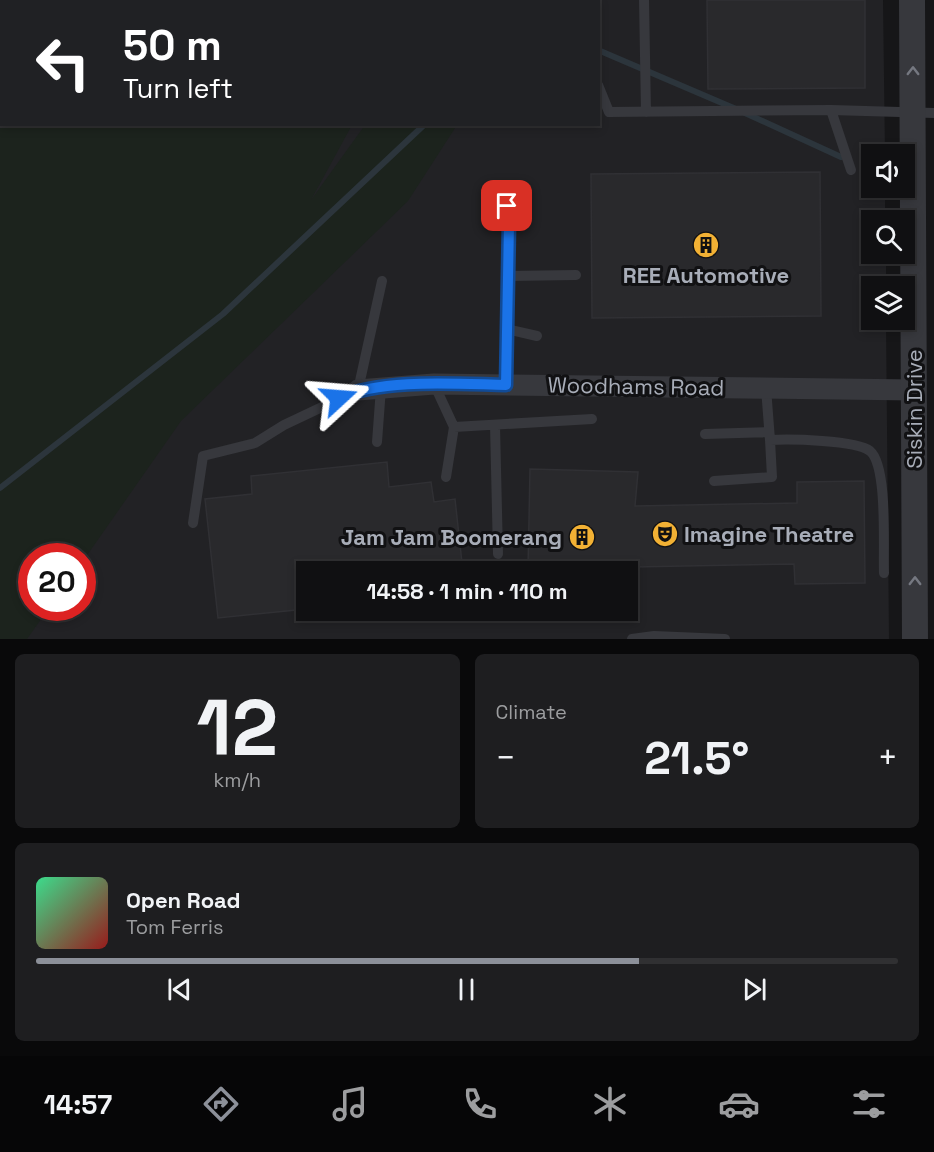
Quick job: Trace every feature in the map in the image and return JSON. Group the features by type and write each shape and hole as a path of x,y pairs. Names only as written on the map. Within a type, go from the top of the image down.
{"street":[{"name":"Siskin Drive","path":"912,0 924,113 914,390 915,639"},
{"name":"Woodhams Road","path":"358,390 434,384 914,390"}],"lane":[{"path":"644,0 646,112"},
{"path":"600,90 609,112 831,110 924,113"},
{"path":"831,110 851,170"},
{"path":"505,189 509,224 506,385"},
{"path":"507,276 576,275"},
{"path":"193,522 203,456 255,443 284,425 358,390 382,281"},
{"path":"506,329 537,336"},
{"path":"434,384 454,427 446,477"},
{"path":"377,442 381,388"},
{"path":"714,482 772,477 766,388"},
{"path":"454,427 592,419"},
{"path":"495,425 498,554"},
{"path":"705,434 769,436 854,444 869,450 876,457 882,476 884,573"},
{"path":"632,639 725,639"}],"shaded area":[{"path":"600,0 883,0 885,144 861,144 861,198 885,198 885,210 861,210 861,264 886,264 886,276 861,276 861,330 886,330 889,639 0,639 0,126 600,126"},
{"path":"0,126 351,126 311,200 364,126 456,126 408,201 181,421 96,543 18,543 18,621 40,621 27,639 0,639"}],"building":[{"path":"707,0 865,0 865,88 708,89"},
{"name":"REE Automotive","path":"820,172 821,316 592,318 591,174"},
{"path":"387,462 389,487 431,482 434,502 455,499 462,561 296,561 296,610 218,618 205,499 252,494 251,476"},
{"path":"530,469 638,472 635,506 797,503 797,482 864,481 865,583 795,584 794,564 638,567 638,561 528,561"}],"waterway":[{"path":"600,51 736,109"},
{"path":"745,113 841,157"},
{"path":"0,488 223,314 423,126"}],"place":[{"name":"REE Automotive","path":"706,245"},
{"name":"Imagine Theatre","path":"665,534"},
{"name":"Jam Jam Boomerang","path":"582,537"}],"route":[{"path":"339,398 358,390 434,384 506,385 509,224 507,206"}]}
